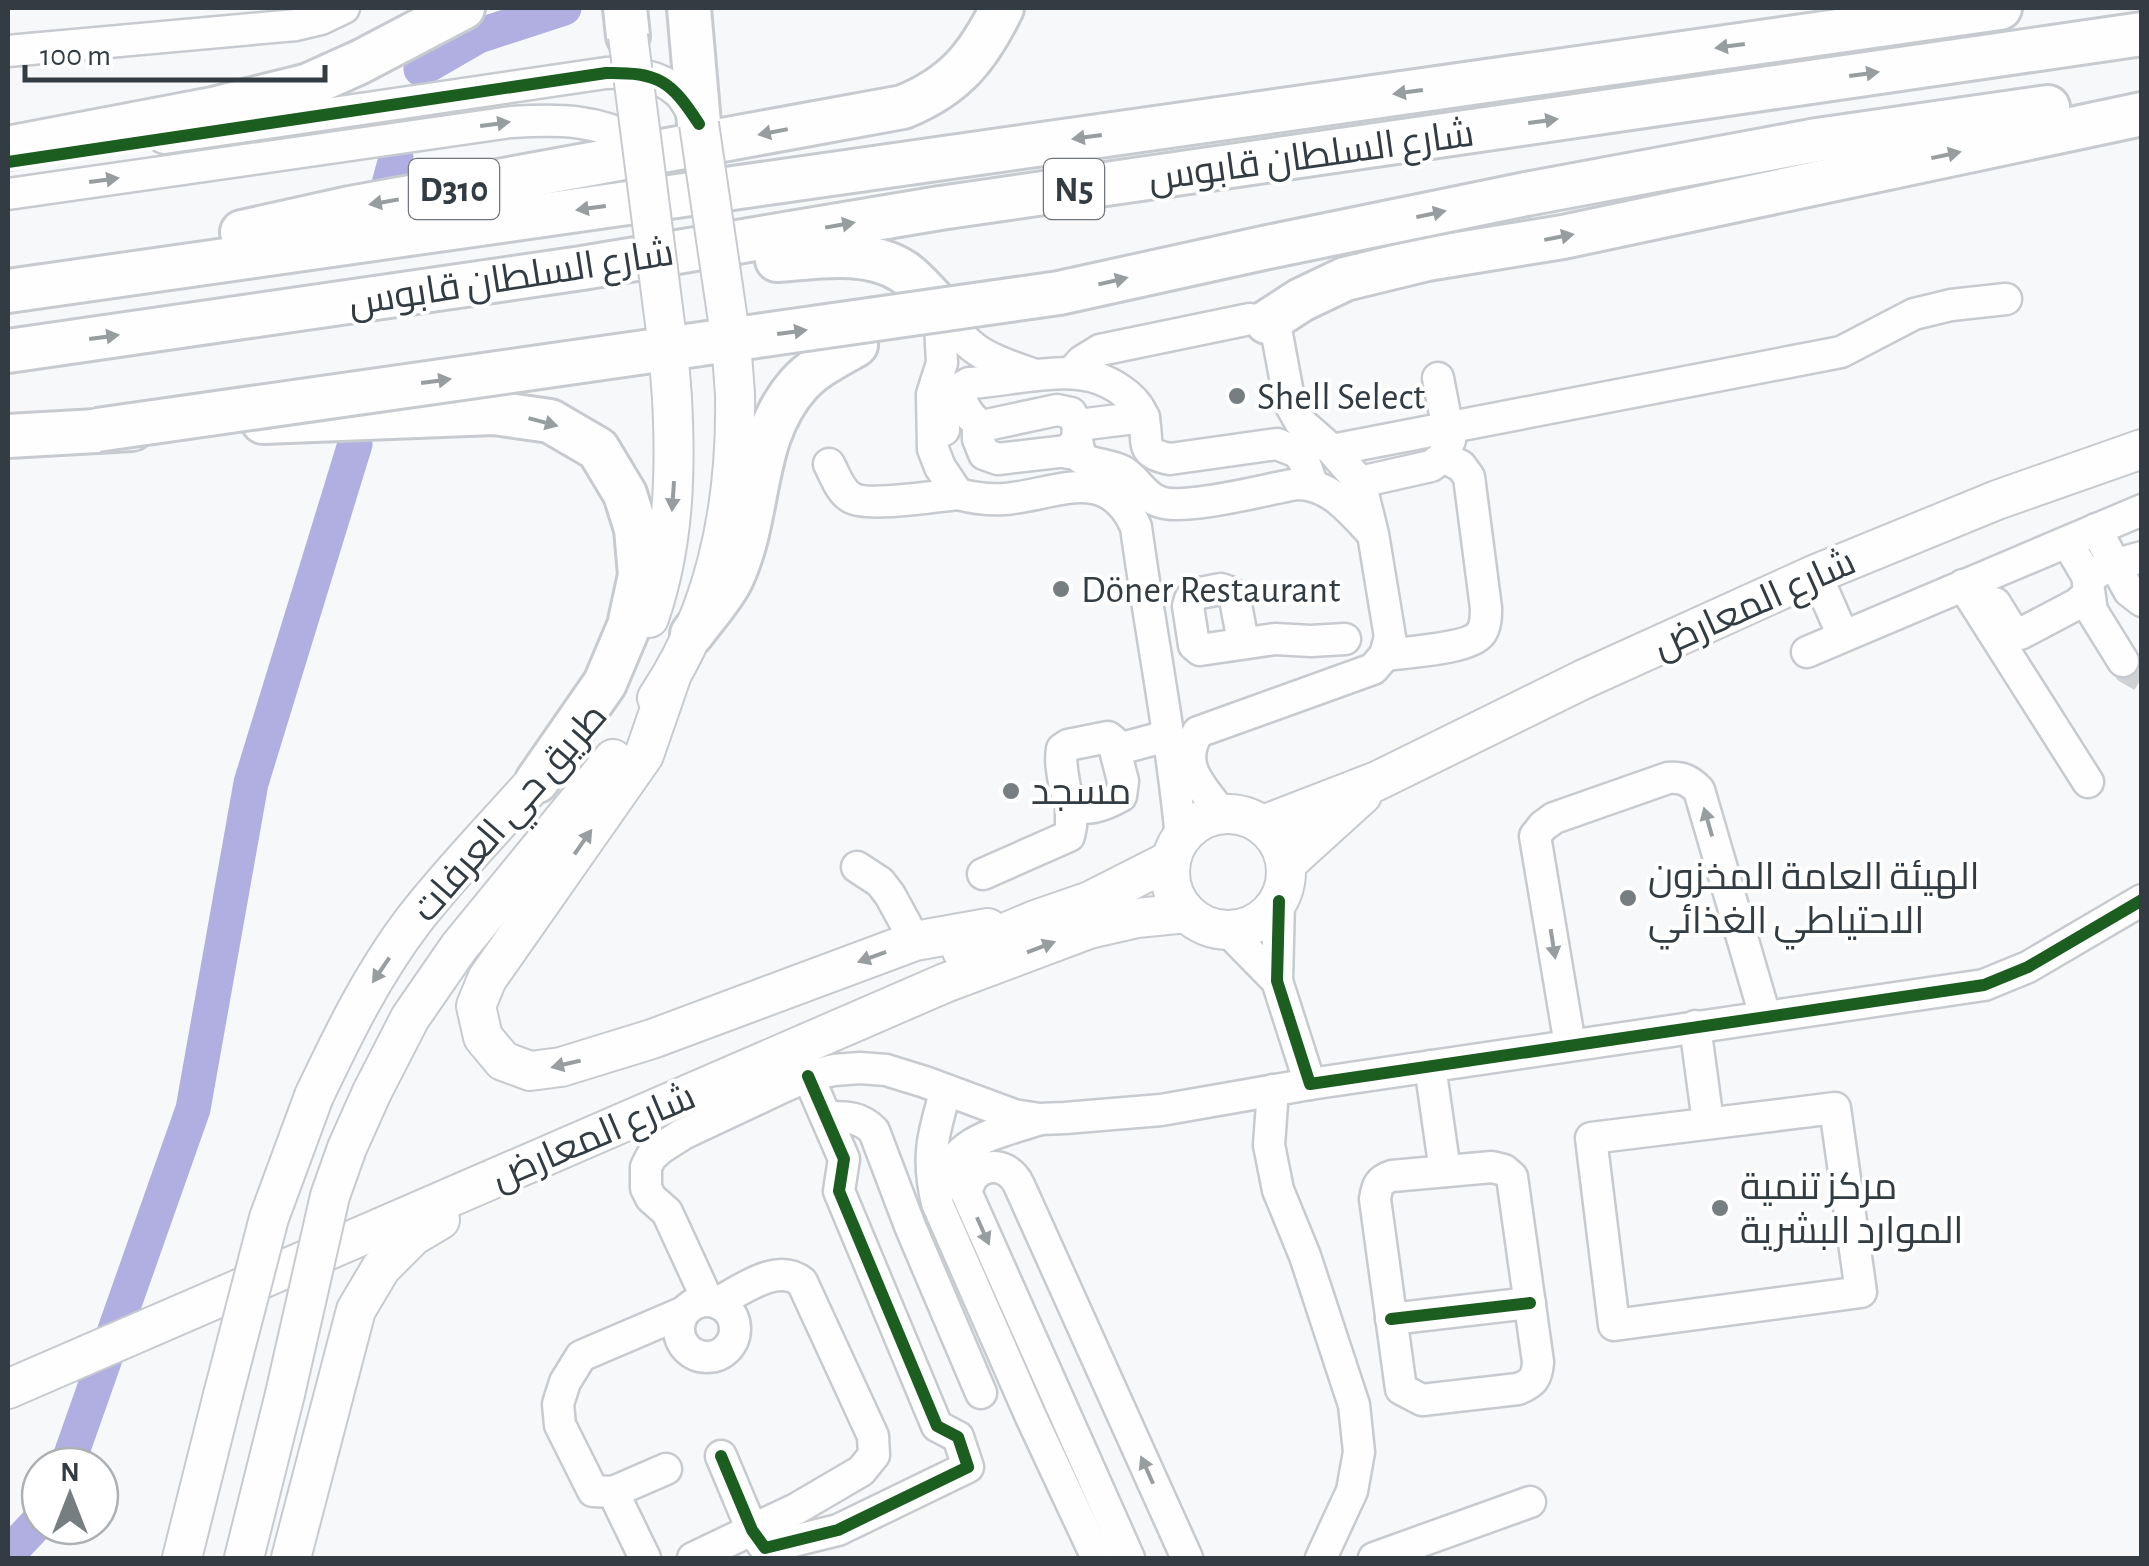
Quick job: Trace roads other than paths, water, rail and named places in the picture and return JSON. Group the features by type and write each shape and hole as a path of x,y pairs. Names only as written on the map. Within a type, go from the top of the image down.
{"highway":[{"path":"8,148 214,110 309,85 463,8"},
{"path":"689,8 699,124"},
{"name":"D310","path":"8,287 350,208 903,107 929,96 956,76 975,56 1002,8"},
{"name":"شارع السلطان قابوس","path":"8,287 2000,8"},
{"name":"شارع السلطان قابوس","path":"8,351 582,268 959,206 2142,34"},
{"path":"692,634 732,579 763,449 777,414 801,382 856,345 1268,247 1526,194 1817,140 2142,94"},
{"path":"1267,322 1300,300 1345,279 1394,267 1562,237 2142,114"},
{"path":"582,268 866,258 906,273 939,306"},
{"path":"97,430 1060,294"},
{"path":"8,436 494,413 550,421 598,449 625,494 636,529 640,575 629,626 605,683 536,780"}],"main road":[{"name":"طريق حي العرفات","path":"182,1558 269,1218 314,1096 360,1000 413,922 614,690 638,648 652,607 668,543 675,461 668,347 628,39"},
{"name":"طريق حي العرفات","path":"244,1558 330,1196 372,1092 410,1018 459,947 628,740 672,677 710,583 733,485 735,394 731,341 699,124"},
{"name":"شارع المعارض","path":"1263,825 1377,781 1582,680 1816,574 1998,500 2142,449"},
{"path":"672,677 644,754 487,978 476,1006 483,1037 504,1061 530,1070 561,1067 652,1038 915,941 1035,920"},
{"name":"شارع المعارض","path":"1286,864 1377,781"},
{"path":"1222,814 1236,814 1263,825 1282,848 1287,876 1270,914 1243,929 1228,930 1198,922 1186,913 1172,888 1170,874 1176,849 1192,826 1222,814"},
{"name":"شارع المعارض","path":"8,1389 51,1356 1035,920 1090,900 1176,849"},
{"name":"شارع المعارض","path":"185,1298 542,1159 944,983 1089,928 1186,913"},
{"path":"291,1558 356,1310 381,1268 412,1236 542,1159"},
{"name":"شارع المعارض","path":"8,1360 51,1356"}],"street":[{"path":"8,51 296,25 321,20 344,8"},
{"path":"8,162 606,73 628,39 654,78 678,92 699,124"},
{"path":"8,194 510,122 560,120 600,125 641,143"},
{"path":"1332,450 1445,443 1842,352 1914,314 2006,299"},
{"path":"939,306 966,344 1038,376"},
{"path":"939,306 942,363 932,394 932,422 934,449 952,486 972,498 1006,499 1076,485 1116,498 1136,527 1166,736 1175,772 1176,849"},
{"path":"1072,373 1100,350 1250,319 1267,322 1276,329 1290,404 1300,422 1360,482 1390,637 1385,655 1373,669 1198,732 1188,754 1191,769 1222,814"},
{"path":"952,486 943,413 958,389 970,383 1072,373 1098,378 1134,402 1156,456 1170,459 1277,444 1296,452 1304,461 1312,484"},
{"path":"1385,655 1466,643 1480,635 1485,624 1470,477 1445,443 1438,378"},
{"path":"958,389 971,419 982,426"},
{"path":"1076,485 1074,439 1071,413 1057,410 982,426 978,431 984,454 998,459 1074,439 1144,431"},
{"path":"1140,488 1144,431"},
{"path":"1074,439 1081,458 1092,465 1124,472 1156,501 1188,504"},
{"path":"1360,482 1431,466 1445,443"},
{"path":"829,464 841,488 851,498 866,502 952,486"},
{"path":"1138,540 1153,516 1188,504 1297,484 1312,484 1338,498 1373,534"},
{"path":"1807,652 2142,510"},
{"path":"2096,529 2134,579"},
{"path":"2067,542 2084,570 2089,596 2123,661"},
{"path":"1972,582 2017,634 2089,596 2100,571 2134,579"},
{"path":"1816,574 1843,636"},
{"path":"1972,582 2088,782"},
{"path":"1243,642 1345,639"},
{"path":"1311,641 1324,688"},
{"path":"1115,750 1166,736"},
{"path":"982,874 1068,836 1071,804 1066,794 1062,749 1108,737 1113,741 1123,780 1121,796 1099,805 1078,808 1071,804"},
{"path":"1570,1044 1536,836 1554,818 1668,778 1690,781 1699,790 1765,1016"},
{"path":"857,867 890,894 915,941"},
{"path":"699,1306 668,1212 651,1198 646,1188 646,1166 672,1140 808,1076 860,1068 886,1070 1014,1115 1039,1119 1161,1110 1570,1044 1984,985 2028,967 2142,900"},
{"path":"1279,901 1277,981 1310,1084"},
{"path":"1228,930 1277,981"},
{"path":"1695,1026 1708,1122"},
{"path":"1430,1066 1444,1170"},
{"path":"720,1456 752,1530 765,1548 838,1530 968,1467 958,1438 937,1426 839,1190 844,1158 808,1076"},
{"path":"936,1086 914,1136 918,1172 936,1202 1096,1558"},
{"path":"936,1086 930,1152 936,1202"},
{"path":"1274,1090 1269,1145 1278,1190 1305,1256 1354,1405 1359,1452 1352,1492 1321,1558"},
{"path":"1835,1108 1862,1292 1614,1325 1592,1138 1708,1122 1835,1108"},
{"path":"826,1117 852,1117 874,1130 981,1393"},
{"path":"936,1202 941,1178 954,1158 972,1142 1039,1119"},
{"path":"844,1158 882,1150 914,1136"},
{"path":"1129,1558 967,1194 973,1175 993,1166 1014,1174 1020,1184 1187,1558"},
{"path":"1492,1167 1512,1177 1538,1362 1537,1376 1518,1390 1422,1400 1401,1390 1374,1199 1382,1179 1444,1170 1492,1167"},
{"path":"666,1469 613,1492 593,1491 560,1425 558,1404 565,1382 582,1356 775,1274 792,1274 802,1282 873,1436 874,1456 861,1471 796,1509 693,1558"},
{"path":"1391,1319 1530,1302"},
{"path":"932,1414 981,1393 1022,1398 1057,1396"},
{"path":"613,1492 645,1558"},
{"path":"1374,1558 1530,1502"}],"waterway":[{"path":"421,69 478,36 564,8"},
{"path":"389,184 396,158"},
{"path":"74,1446 193,1109 251,783 355,444"},
{"path":"8,1554 20,1541"}],"tunnel":[{"path":"2123,661 2142,677"}],"place":[{"name":"Shell Select","path":"1237,396"},
{"name":"Döner Restaurant","path":"1061,589"},
{"name":"مسجد","path":"1011,791"},
{"name":"الهيئة العامة المخزون الاحتياطي الغذائي","path":"1628,898"},
{"name":"مركز تنمية الموارد البشرية","path":"1720,1208"}]}
